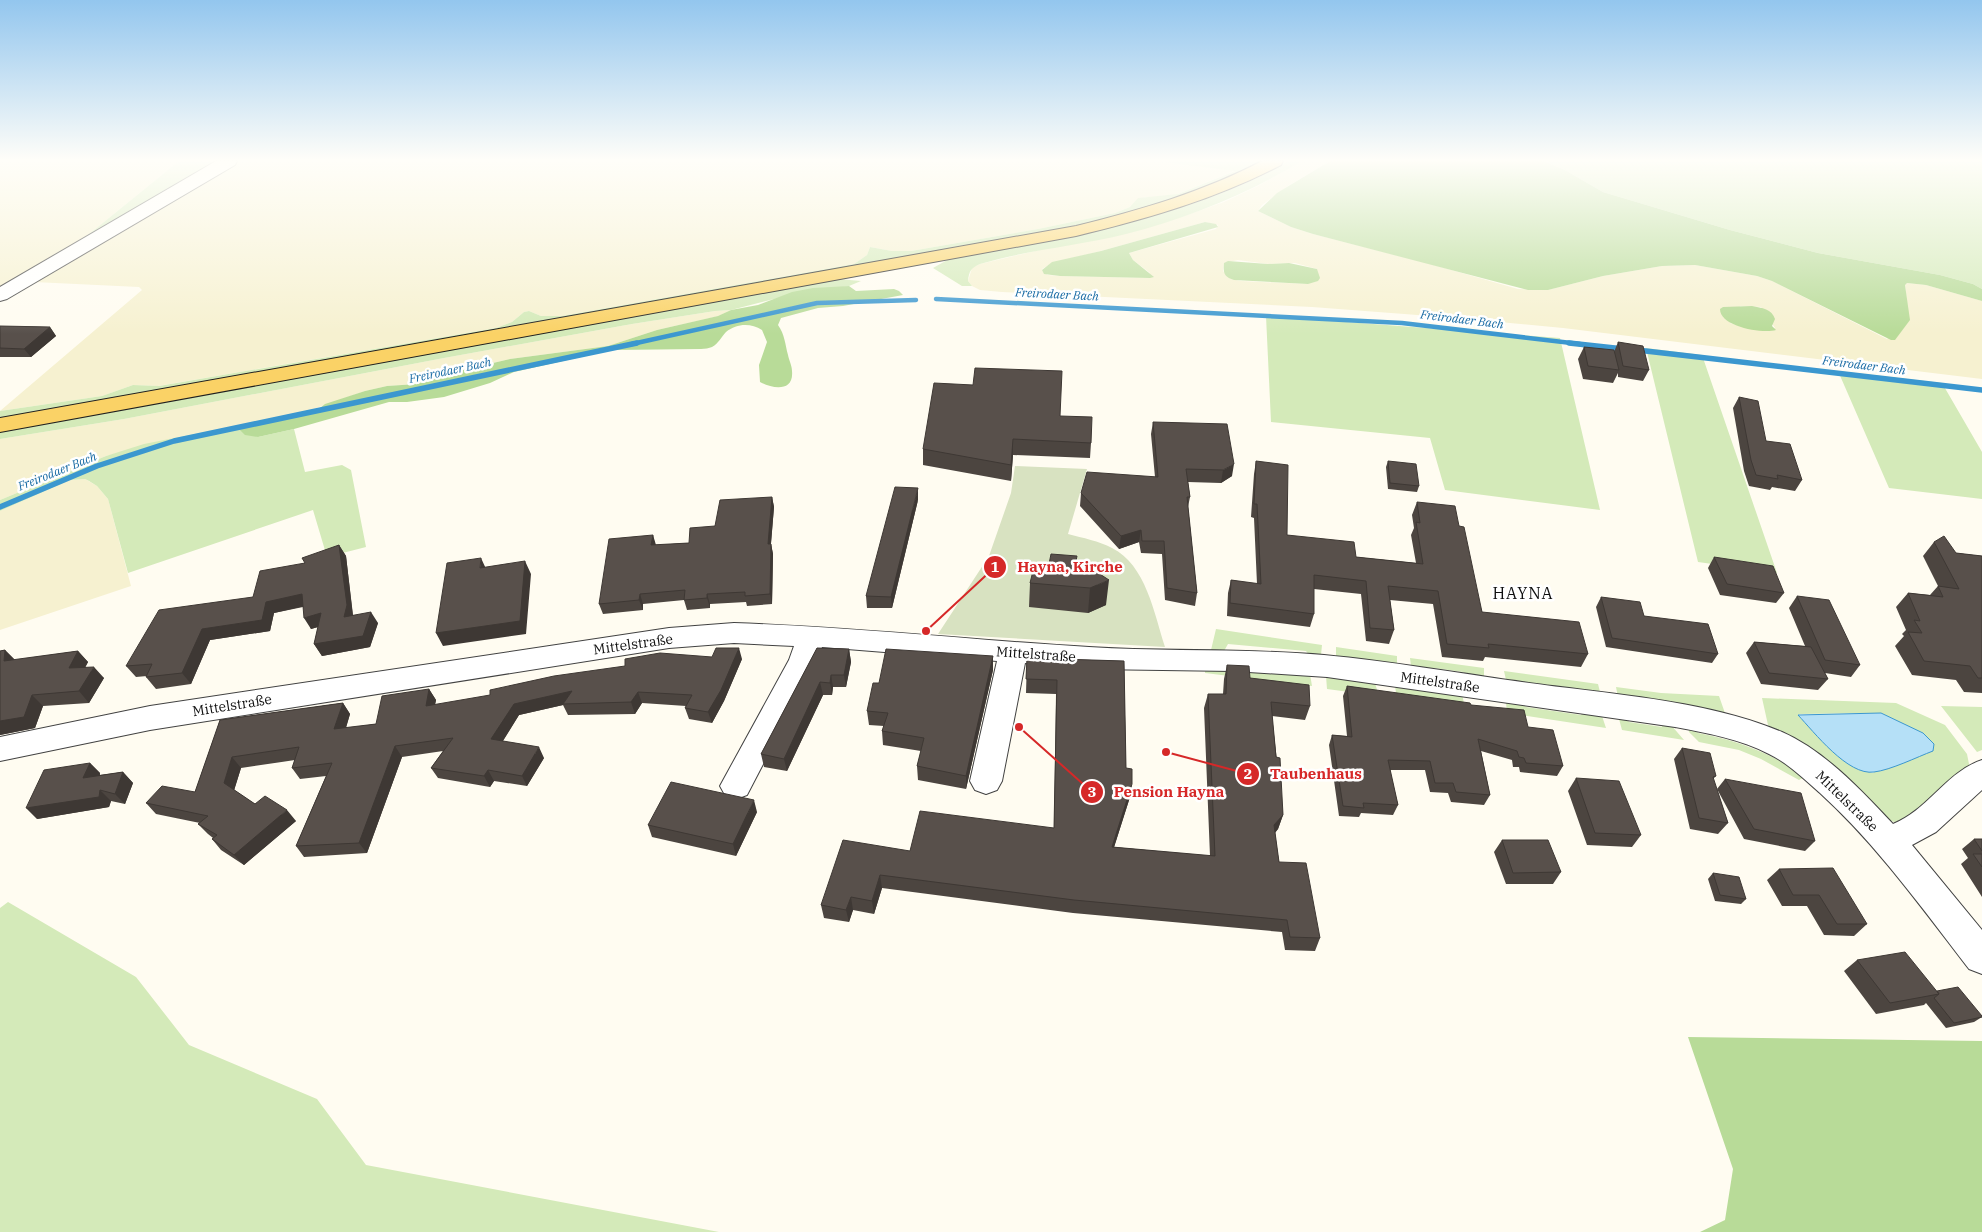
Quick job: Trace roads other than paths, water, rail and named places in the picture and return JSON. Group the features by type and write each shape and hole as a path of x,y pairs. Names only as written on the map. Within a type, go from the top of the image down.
{"main road":[{"path":"0,425 1060,234 1124,218"}],"street":[{"path":"0,295 131,218"},
{"name":"Mittelstraße","path":"0,750 150,718 669,638 734,633 812,636 1092,658 1233,660 1327,666 1710,721 1758,735 1783,746 1846,796 1886,840 1982,957"},
{"path":"736,786 804,660 812,636"},
{"path":"986,781 1013,652"},
{"path":"1886,840 1907,833 1925,823 1972,779 1982,773"}],"water":[{"path":"1881,713 1923,733 1934,744 1933,751 1888,769 1874,772 1864,771 1853,767 1832,751 1798,715"}],"waterway":[{"name":"Freirodaer Bach","path":"936,299 1402,323 1580,344"},
{"name":"Freirodaer Bach","path":"632,344 817,303 916,300"},
{"name":"Freirodaer Bach","path":"0,507 97,466 174,441 637,343"},
{"name":"Freirodaer Bach","path":"1569,343 1624,349"},
{"name":"Freirodaer Bach","path":"1637,350 1982,390"}],"place":[{"name":"Hayna, Kirche","path":"926,631"},
{"name":"Pension Hayna","path":"1019,727"},
{"name":"Taubenhaus","path":"1166,752"}],"district":[{"name":"HAYNA","path":"1523,593"}]}
